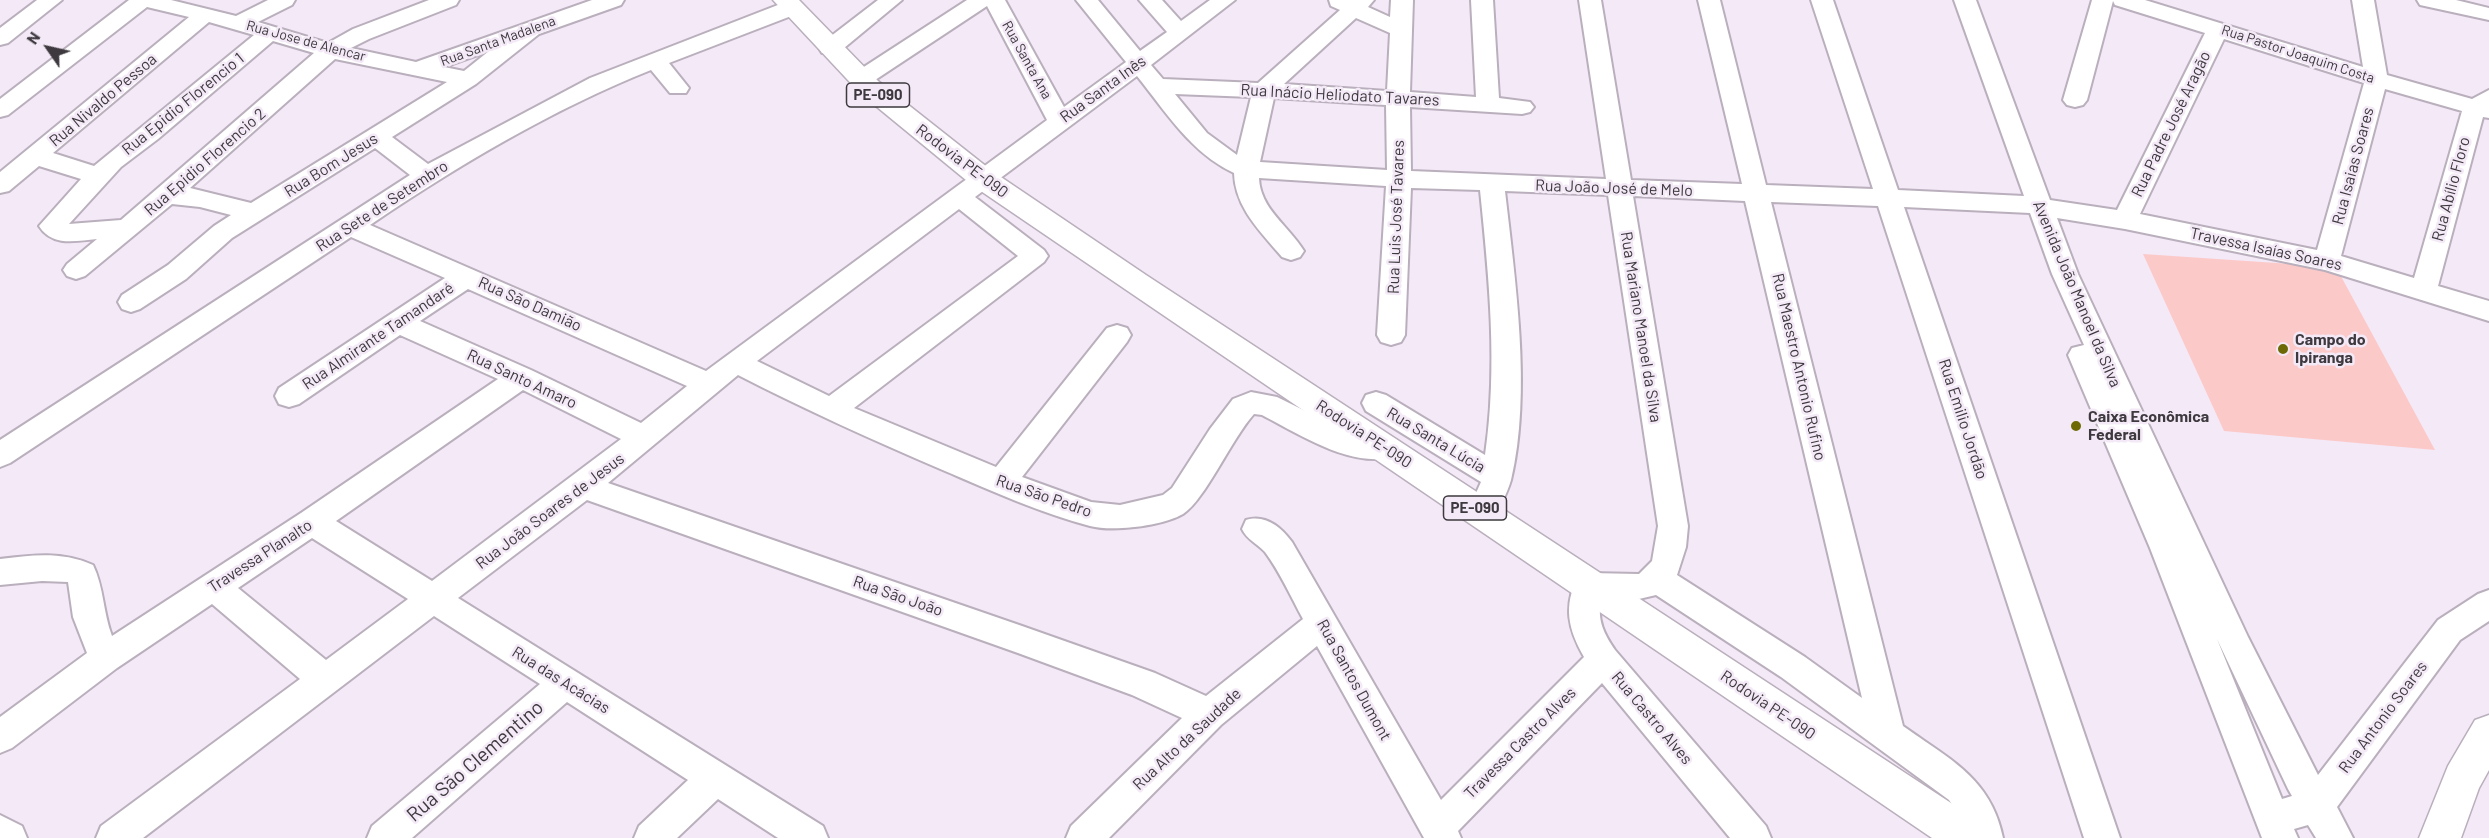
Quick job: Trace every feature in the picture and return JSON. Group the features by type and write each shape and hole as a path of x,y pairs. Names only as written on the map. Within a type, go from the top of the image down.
{"main road":[{"name":"Rodovia PE-090","path":"788,4 861,80 970,187 1190,320 1386,448 1968,838"},
{"path":"2440,838 2462,779 2489,733"}],"street":[{"path":"0,38 51,0"},
{"path":"0,110 144,0"},
{"name":"Rua Jose de Alencar","path":"144,0 198,9 330,51 468,79"},
{"path":"239,23 284,0"},
{"name":"Rua Epidio Florencio 2","path":"76,270 129,228 330,51 361,34 448,0"},
{"name":"Rua Santa Madalena","path":"417,69 613,0"},
{"path":"830,48 891,0"},
{"path":"861,80 982,0"},
{"name":"Rua Santa Ana","path":"994,0 1059,120"},
{"path":"1087,0 1136,63 1158,86"},
{"path":"1150,0 1180,33"},
{"name":"Rua Santa Inês","path":"970,187 1224,0"},
{"name":"Rua Luis José Tavares","path":"1391,335 1399,179 1398,99 1402,0"},
{"path":"1482,0 1488,104"},
{"name":"Rua Mariano Manoel da Silva","path":"1590,0 1673,526 1672,552 1659,580"},
{"name":"Rua Maestro Antonio Rufino","path":"1709,0 1888,735"},
{"name":"Rua Emilio Jordão","path":"1822,0 2102,838"},
{"name":"Avenida João Manoel da Silva","path":"1948,0 2276,828"},
{"name":"Avenida João Manoel da Silva","path":"1965,0 2028,205"},
{"path":"2076,100 2103,0"},
{"name":"Rua Pastor Joaquim Costa","path":"2123,0 2376,79 2484,105"},
{"name":"Rua Isaias Soares","path":"2327,261 2376,79 2363,0"},
{"path":"2427,0 2489,14"},
{"path":"2469,0 2489,4"},
{"path":"1291,251 1250,199 1246,169 1264,90 1351,2 1400,30"},
{"name":"Rua Sete de Setembro","path":"0,455 427,175 576,94 788,4"},
{"name":"Rua Nivaldo Pessoa","path":"0,185 198,9"},
{"name":"Rua Padre José Aragão","path":"2125,220 2218,28"},
{"name":"Rua Bom Jesus","path":"131,302 177,272 207,245 255,212 468,79 531,29"},
{"name":"Rua Epidio Florencio 1","path":"129,228 62,233 52,226 54,220 112,161 150,134 269,33"},
{"path":"654,61 678,88"},
{"name":"Rua Inácio Heliodato Tavares","path":"1158,86 1264,90 1522,107"},
{"name":"Rua João José de Melo","path":"1158,86 1199,138 1222,158 1246,169 1399,179 1758,194 1889,197 2028,205"},
{"name":"Rua Abílio Floro","path":"2424,289 2484,105"},
{"path":"376,137 427,175"},
{"path":"34,157 74,166 98,177"},
{"path":"1482,513 1497,477 1506,382 1504,302 1492,183"},
{"path":"831,410 1035,256 970,187"},
{"name":"Rua João Soares de Jesus","path":"114,838 583,486 736,362 970,187"},
{"path":"166,196 189,194 220,206 255,212"},
{"name":"Travessa Isaías Soares","path":"2028,205 2125,220 2327,261 2489,310"},
{"name":"Rua São Damião","path":"350,226 710,384"},
{"name":"Avenida João Manoel da Silva","path":"2057,274 2237,646 2316,806 2335,838"},
{"name":"Rua Almirante Tamandaré","path":"289,396 468,276"},
{"name":"Rua Santo Amaro","path":"398,323 521,377 645,438"},
{"path":"1001,482 1117,335"},
{"name":"Rua São Pedro","path":"736,362 831,410 1001,482 1092,514 1120,517 1153,512 1171,506 1184,497 1220,437 1243,407 1258,402 1343,443 1386,448"},
{"name":"Travessa Planalto","path":"0,737 105,658 312,522 521,377"},
{"name":"Rua Santa Lúcia","path":"1376,403 1497,477"},
{"name":"Rua São João","path":"583,486 1143,684 1209,714"},
{"name":"Rua das Acácias","path":"312,522 810,838"},
{"name":"Rua Santos Dumont","path":"1257,530 1274,541 1281,551 1440,832"},
{"path":"0,572 61,568 75,570 82,574 86,582 89,617 105,658"},
{"path":"1589,586 1619,590 1640,589 1659,580 1793,667 1961,788 1982,817 1985,838"},
{"path":"213,586 325,679"},
{"name":"Rua Castro Alves","path":"1589,586 1583,603 1582,617 1588,637 1603,660 1753,838"},
{"name":"Rua Antonio Soares","path":"2316,806 2449,630 2489,604"},
{"name":"Rua Alto da Saudade","path":"1084,838 1209,714 1323,622"},
{"name":"Travessa Castro Alves","path":"1440,832 1603,660"},
{"name":"Rua São Clementino","path":"385,838 565,683"},
{"path":"652,838 716,777"},
{"path":"2276,828 2316,806"},
{"path":"0,832 9,838"}],"shaded area":[{"name":"Campo do Ipiranga","path":"2143,254 2336,267 2435,450 2224,431"}],"place":[{"name":"Campo do Ipiranga","path":"2283,349"},
{"name":"Caixa Econômica Federal","path":"2076,426"}]}
